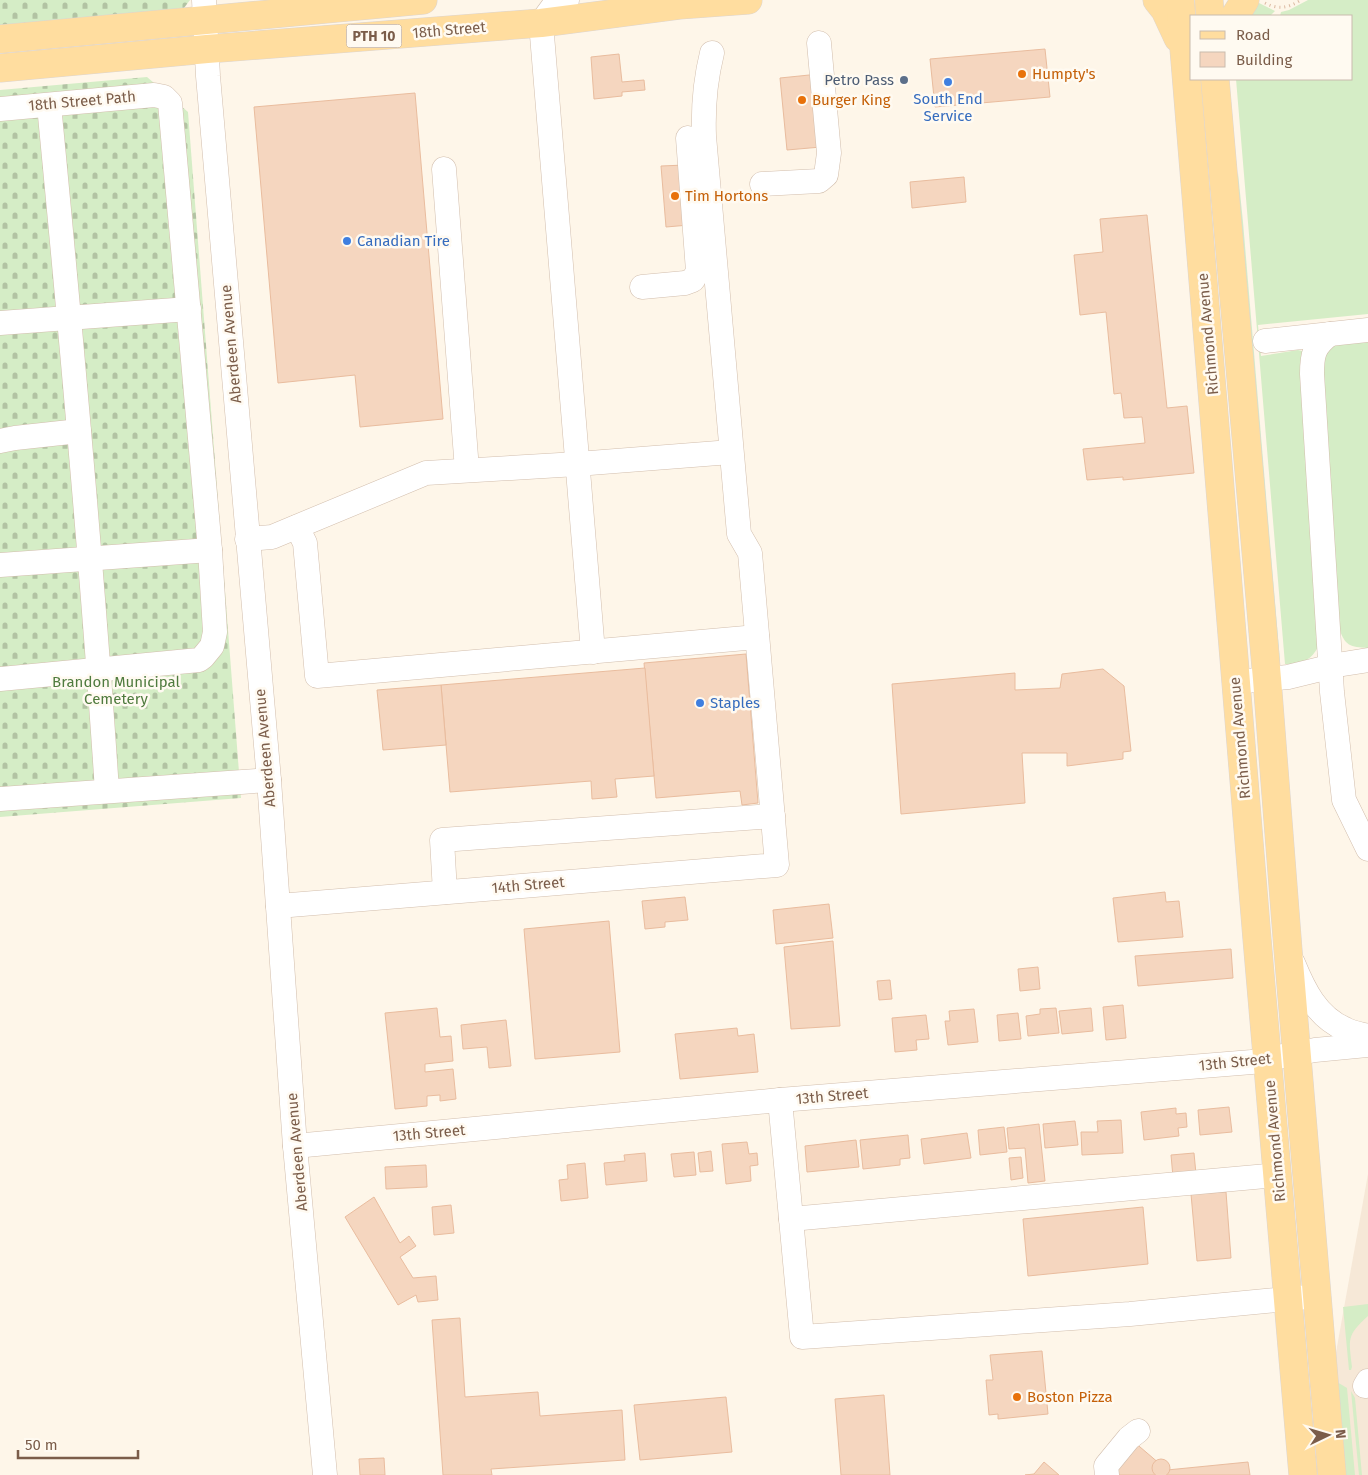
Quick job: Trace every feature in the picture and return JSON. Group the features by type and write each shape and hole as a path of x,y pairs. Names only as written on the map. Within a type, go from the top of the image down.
{"main road":[{"name":"PTH 10","path":"0,39 204,10 423,0"},
{"name":"18th Street","path":"0,68 206,49 541,23 679,5 748,0"},
{"path":"1157,0 1165,10 1176,32 1187,83"},
{"name":"Richmond Avenue","path":"1180,0 1303,1475"},
{"path":"1208,0 1210,15"},
{"path":"1236,15 1245,0"},
{"name":"Richmond Avenue","path":"1215,80 1267,680 1332,1475"},
{"path":"1227,216 1234,155 1228,80"}],"street":[{"path":"567,0 552,8 541,23 593,652"},
{"name":"Aberdeen Avenue","path":"204,10 268,780 295,1146 325,1475"},
{"path":"762,184 819,181 826,176 829,153 819,43"},
{"path":"445,892 442,840 773,816 750,553 739,534 703,118 704,99 712,53"},
{"name":"18th Street Path","path":"0,109 154,95 164,97 171,107 189,309"},
{"path":"49,105 79,431 107,791"},
{"path":"642,287 685,283 693,280 698,271 688,138"},
{"path":"444,169 467,470"},
{"path":"0,323 189,309 210,550 215,632 214,640 208,652 203,657 194,661 0,679"},
{"path":"1265,340 1368,330"},
{"path":"1330,334 1319,342 1312,357 1330,667 1344,800 1368,849"},
{"path":"0,441 79,431"},
{"path":"247,539 272,538 426,473 731,452"},
{"path":"297,527 305,542 317,676 757,637"},
{"path":"0,565 210,550"},
{"path":"1236,682 1302,675 1330,667 1368,660"},
{"path":"0,799 268,780"},
{"name":"14th Street","path":"278,906 777,865 773,816"},
{"path":"1288,950 1304,990 1324,1016 1345,1029 1368,1036"},
{"name":"13th Street","path":"295,1146 780,1100 1252,1062 1297,1053 1368,1045"},
{"path":"780,1100 802,1337 1130,1314 1318,1296"},
{"path":"791,1219 1277,1175"},
{"path":"1106,1475 1106,1466 1129,1438 1138,1431"}],"path":[{"path":"1260,0 1270,6 1281,8 1289,7 1302,0"}],"shaded area":[{"path":"1368,1174 1368,1475 1314,1475"}],"green space":[{"path":"0,0 190,0 184,8 0,34"},
{"path":"1308,0 1368,0 1368,314 1258,325 1261,356 1298,350 1302,351 1304,355 1318,647 1312,656 1296,664 1285,664 1236,80 1353,80 1353,15 1280,15 1281,12"},
{"path":"1255,1 1275,11 1271,15 1245,15"},
{"name":"Brandon Municipal Cemetery","path":"147,77 188,112 241,798 0,817 0,90"},
{"path":"1238,173 1280,661 1275,660 1236,191"},
{"path":"1368,339 1368,648 1352,646 1346,642 1339,628 1323,360 1328,349 1333,345"},
{"path":"1368,1304 1368,1316 1352,1334 1350,1350 1352,1367 1349,1370 1343,1307"},
{"path":"1337,1382 1347,1388 1355,1475 1343,1475"},
{"path":"1351,1391 1355,1398 1362,1475 1359,1475"}],"building":[{"path":"1045,49 1050,97 935,107 930,59"},
{"path":"619,54 622,82 644,80 645,90 622,92 622,96 594,99 591,57"},
{"name":"Burger King","path":"819,74 821,147 787,150 780,78"},
{"name":"Canadian Tire","path":"415,93 443,419 360,427 355,375 278,383 254,107"},
{"name":"Tim Hortons","path":"685,165 689,225 666,227 661,166"},
{"path":"964,177 966,202 912,208 910,182"},
{"path":"1147,215 1167,408 1187,406 1194,473 1123,480 1123,477 1087,480 1083,449 1145,443 1142,417 1124,418 1121,393 1114,394 1106,312 1080,315 1074,255 1103,252 1100,219"},
{"path":"746,654 758,803 742,805 740,791 656,798 644,663"},
{"path":"645,668 654,776 615,779 617,797 592,799 591,781 450,792 441,685"},
{"path":"1103,669 1124,686 1131,751 1123,752 1123,759 1067,766 1067,753 1022,753 1025,803 901,814 892,684 1015,673 1015,690 1060,688 1062,674"},
{"path":"441,685 446,745 383,750 377,690"},
{"path":"1165,892 1166,902 1179,901 1183,937 1118,942 1113,898"},
{"path":"685,897 688,920 665,922 665,927 645,929 642,901"},
{"path":"829,904 833,938 776,944 773,910"},
{"path":"609,921 620,1052 535,1059 524,929"},
{"path":"833,941 840,1026 791,1029 784,947"},
{"path":"1231,949 1233,978 1138,986 1135,956"},
{"path":"1038,967 1040,989 1020,991 1018,969"},
{"path":"890,980 892,999 879,1000 877,981"},
{"path":"1123,1005 1126,1038 1106,1040 1103,1007"},
{"path":"437,1008 440,1037 451,1036 453,1061 425,1064 425,1072 453,1069 456,1099 440,1101 440,1095 427,1096 427,1106 395,1109 385,1013"},
{"path":"1056,1008 1059,1033 1028,1036 1026,1016 1040,1014 1040,1009"},
{"path":"1091,1008 1093,1031 1062,1034 1059,1011"},
{"path":"974,1009 978,1042 948,1045 945,1021 950,1021 949,1011"},
{"path":"1018,1013 1021,1039 999,1041 997,1015"},
{"path":"926,1015 929,1039 916,1040 917,1050 895,1052 892,1018"},
{"path":"506,1020 511,1066 489,1068 487,1047 463,1049 461,1025"},
{"path":"737,1028 738,1036 754,1034 758,1072 680,1079 675,1034"},
{"path":"1229,1107 1232,1132 1200,1135 1198,1110"},
{"path":"1176,1108 1176,1114 1186,1113 1187,1127 1178,1128 1179,1136 1144,1140 1141,1112"},
{"path":"1121,1120 1123,1153 1082,1155 1081,1132 1098,1132 1097,1121"},
{"path":"1075,1121 1078,1145 1045,1148 1043,1124"},
{"path":"1039,1124 1045,1181 1028,1183 1025,1148 1009,1149 1007,1128"},
{"path":"1004,1127 1007,1152 980,1155 978,1130"},
{"path":"967,1133 971,1158 924,1164 921,1139"},
{"path":"908,1135 910,1158 900,1159 900,1165 863,1169 860,1140"},
{"path":"856,1140 859,1167 807,1172 805,1146"},
{"path":"747,1142 749,1154 757,1153 758,1165 750,1166 751,1181 726,1184 722,1144"},
{"path":"711,1151 713,1171 700,1172 698,1153"},
{"path":"694,1152 696,1175 674,1177 671,1154"},
{"path":"645,1153 647,1181 606,1185 604,1163 625,1161 624,1155"},
{"path":"1194,1153 1196,1174 1173,1177 1171,1155"},
{"path":"1021,1157 1023,1178 1011,1180 1009,1158"},
{"path":"585,1163 588,1198 561,1201 559,1180 568,1179 567,1165"},
{"path":"426,1165 427,1187 386,1189 385,1167"},
{"path":"1226,1192 1231,1258 1197,1261 1191,1194"},
{"path":"374,1197 400,1243 409,1236 416,1246 400,1257 413,1278 436,1276 438,1300 418,1302 416,1295 398,1305 345,1217"},
{"path":"451,1205 454,1233 434,1235 432,1207"},
{"path":"1143,1207 1148,1264 1028,1276 1023,1219"},
{"path":"460,1318 465,1397 538,1392 540,1416 622,1410 625,1460 491,1469 492,1475 443,1475 432,1320"},
{"name":"Boston Pizza","path":"1042,1351 1048,1414 998,1419 998,1414 989,1415 986,1380 993,1380 990,1355"},
{"path":"884,1395 890,1475 841,1475 835,1399"},
{"path":"726,1397 732,1452 640,1460 634,1405"},
{"path":"1133,1441 1167,1470 1248,1462 1250,1475 1111,1475"},
{"path":"384,1458 385,1475 360,1475 359,1459"},
{"path":"1161,1459 1169,1465 1169,1471 1164,1476 1155,1474 1152,1468 1155,1462"},
{"path":"1044,1462 1059,1475 1025,1475 1034,1474"}],"place":[{"name":"Humpty's","path":"1022,74"},
{"name":"Petro Pass","path":"904,80"},
{"name":"South End Service","path":"948,82"},
{"name":"Burger King","path":"802,100"},
{"name":"Tim Hortons","path":"675,196"},
{"name":"Canadian Tire","path":"347,241"},
{"name":"Staples","path":"700,703"},
{"name":"Boston Pizza","path":"1017,1397"}]}
